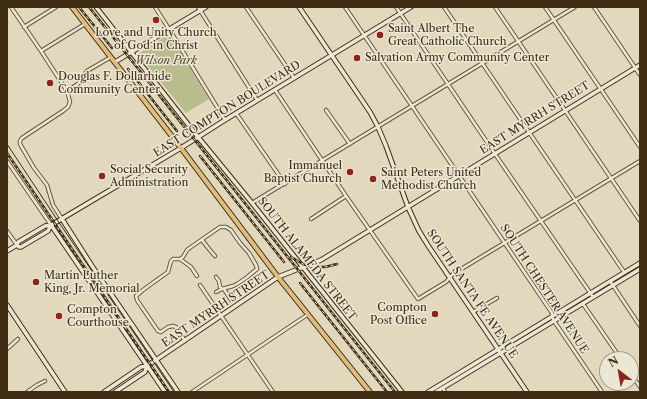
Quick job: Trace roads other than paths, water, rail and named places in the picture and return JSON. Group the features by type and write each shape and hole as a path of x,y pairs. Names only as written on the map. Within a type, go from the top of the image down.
{"main road":[{"path":"72,7 307,315 370,392"}],"street":[{"path":"10,7 41,50 67,91 70,102 68,107 63,111 22,138 20,144 34,168 47,186 53,205 155,361 178,392"},
{"path":"24,26 56,7"},
{"name":"SOUTH ALAMEDA STREET","path":"96,7 402,392"},
{"path":"155,7 225,120"},
{"path":"115,62 199,9 206,7"},
{"path":"246,7 294,78"},
{"name":"SOUTH SANTA FE AVENUE","path":"300,7 370,112 378,127 408,207 419,231 527,392"},
{"name":"SOUTH CHESTER AVENUE","path":"345,7 552,313 553,319 602,392"},
{"path":"396,7 592,295"},
{"name":"EAST COMPTON BOULEVARD","path":"7,251 17,245 19,247 48,231 51,225 181,148 257,100 411,7"},
{"path":"444,7 624,272"},
{"path":"495,7 640,221"},
{"path":"546,7 640,147"},
{"path":"252,203 575,7"},
{"path":"594,7 640,75"},
{"path":"199,9 257,100"},
{"path":"41,50 85,24"},
{"path":"67,91 78,84 87,71 111,57"},
{"name":"EAST MYRRH STREET","path":"147,366 278,277 321,260 640,65"},
{"path":"275,90 346,196 418,299 446,282 453,274 640,161"},
{"path":"326,110 350,144"},
{"path":"236,113 285,184"},
{"path":"7,161 8,166 51,225 165,392"},
{"path":"311,219 346,196"},
{"path":"180,259 187,250 220,227 229,228 256,265 257,269 233,286 216,292"},
{"path":"7,231 17,245"},
{"path":"202,240 215,256"},
{"path":"185,341 176,327 168,327 161,332 158,331 137,300 136,296 168,272 173,259 180,259 191,267 197,276"},
{"path":"428,392 498,349 583,304 610,281 640,263"},
{"path":"436,392 501,353 592,295 640,269"},
{"path":"216,277 219,281 220,287 231,300"},
{"path":"610,281 640,326"},
{"path":"200,285 273,392"},
{"path":"473,312 497,298"},
{"path":"583,304 615,351"},
{"path":"7,305 66,392"},
{"path":"192,392 307,315"},
{"path":"7,349 18,339"},
{"path":"104,392 141,367 147,366"},
{"path":"115,392 145,372 147,366"},
{"path":"27,392 45,381"},
{"path":"443,388 446,392"}],"tram line":[{"path":"7,144 174,392"}],"railway":[{"path":"79,7 112,48"},
{"path":"89,7 395,392"},
{"path":"128,69 177,131"},
{"path":"7,153 169,392"},
{"path":"200,156 284,262"},
{"path":"291,257 312,267 325,267 337,264"},
{"path":"300,283 387,392"}],"place":[{"name":"Love and Unity Church of God in Christ","path":"156,20"},
{"name":"Saint Albert The Great Catholic Church","path":"380,35"},
{"name":"Salvation Army Community Center","path":"357,58"},
{"name":"Douglas F. Dollarhide Community Center","path":"50,83"},
{"name":"Immanuel Baptist Church","path":"350,172"},
{"name":"Social Security Administration","path":"102,176"},
{"name":"Saint Peters United Methodist Church","path":"373,179"},
{"name":"Martin Luther King, Jr. Memorial","path":"36,282"},
{"name":"Compton Post Office","path":"435,314"},
{"name":"Compton Courthouse","path":"59,316"}],"park label":[{"name":"Wilson Park","path":"166,61"}]}
